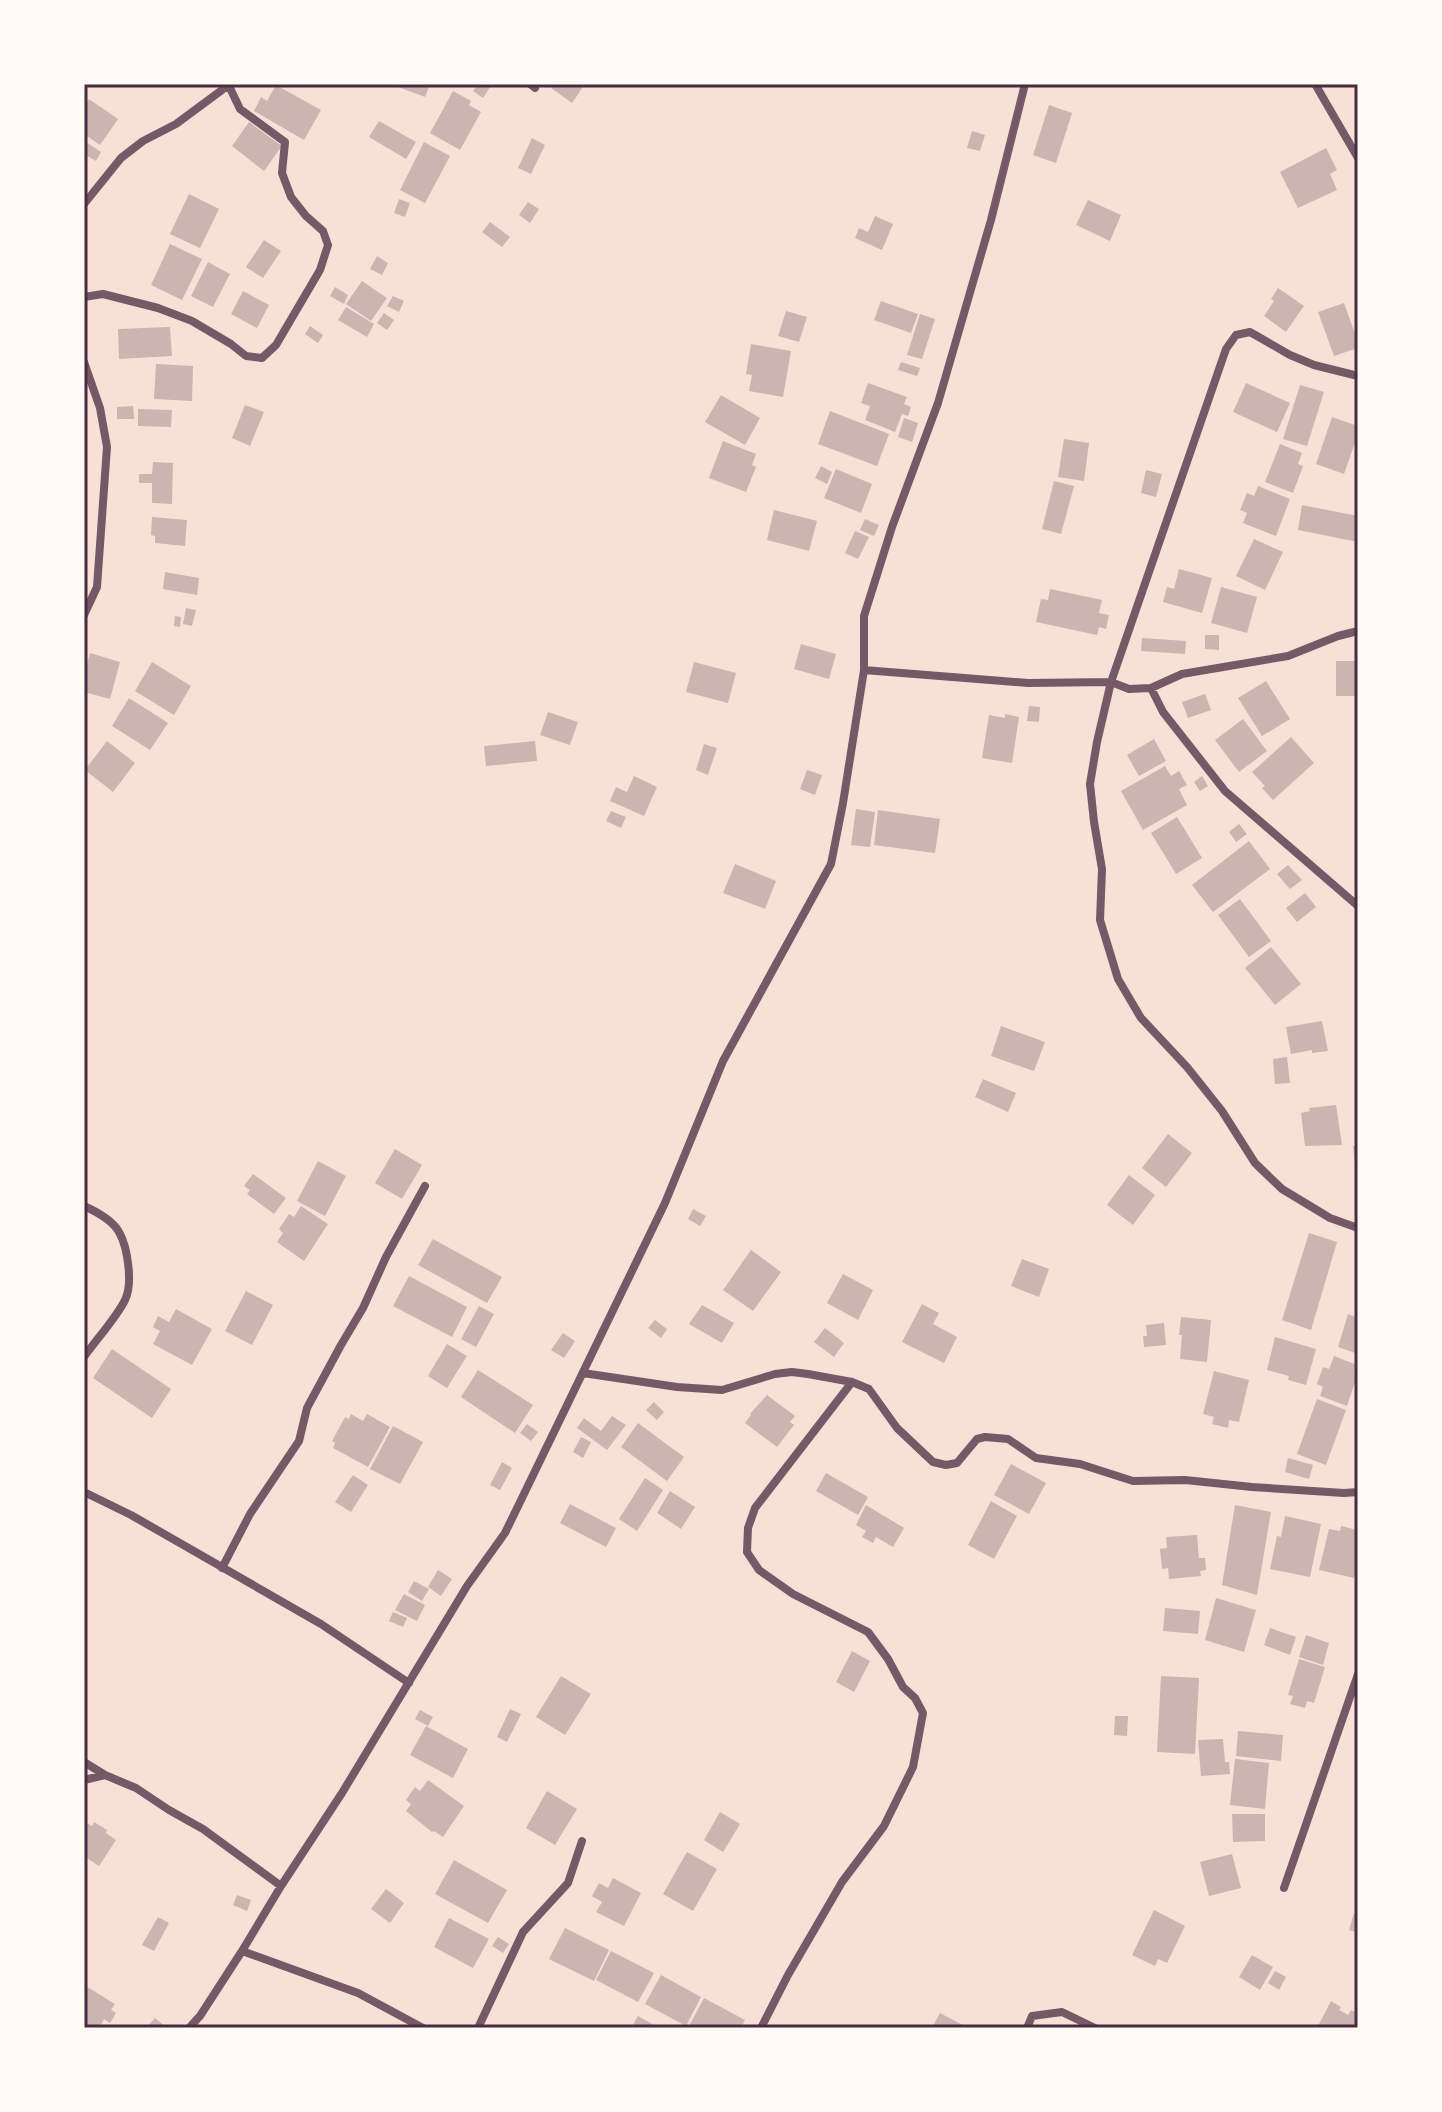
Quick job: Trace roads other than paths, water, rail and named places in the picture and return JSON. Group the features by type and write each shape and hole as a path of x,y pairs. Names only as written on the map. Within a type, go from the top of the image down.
{"street":[{"path":"189,2028 200,2016 342,1793 467,1586 505,1533 665,1203 723,1061 831,864 864,670 864,616 892,527 938,403 991,220 1025,84"},
{"path":"1315,84 1358,158"},
{"path":"84,204 121,158 143,141 176,124 229,85 240,109 285,142 282,173 291,197 323,231 328,245 320,270 276,345 262,358 246,356 192,321 158,308 103,294 84,297"},
{"path":"1358,376 1314,365 1250,332 1236,335 1226,349 1111,682 1090,784 1102,869 1100,920 1118,979 1141,1018 1187,1067 1222,1111 1255,1163 1282,1189 1330,1218 1358,1228"},
{"path":"84,362 100,408 107,447 97,587 84,615"},
{"path":"864,670 1028,683 1111,682 1129,689 1151,688 1182,674 1288,656 1358,631"},
{"path":"1151,688 1163,712 1225,791 1358,906"},
{"path":"222,1568 250,1514 299,1441 307,1408 363,1308 386,1257 425,1186"},
{"path":"84,1206 119,1231 129,1280 125,1300 84,1357"},
{"path":"583,1373 677,1387 722,1390 792,1372 852,1382 869,1389 897,1428 933,1462 946,1465 957,1463 977,1439 993,1437 1008,1439 1036,1458 1080,1464 1133,1481 1185,1480 1358,1492"},
{"path":"761,2028 842,1882 884,1826 913,1767 923,1713 868,1632 793,1594 759,1570 747,1552 748,1528 755,1508 852,1382"},
{"path":"84,1492 131,1515 321,1624 409,1683"},
{"path":"1284,1888 1358,1674"},
{"path":"84,1762 136,1788 203,1829 281,1886"},
{"path":"84,1780 105,1775"},
{"path":"478,2028 523,1932 568,1883 582,1841"},
{"path":"242,1951 358,1993 423,2028"},
{"path":"1027,2028 1032,2016 1062,2012 1095,2028"}]}
